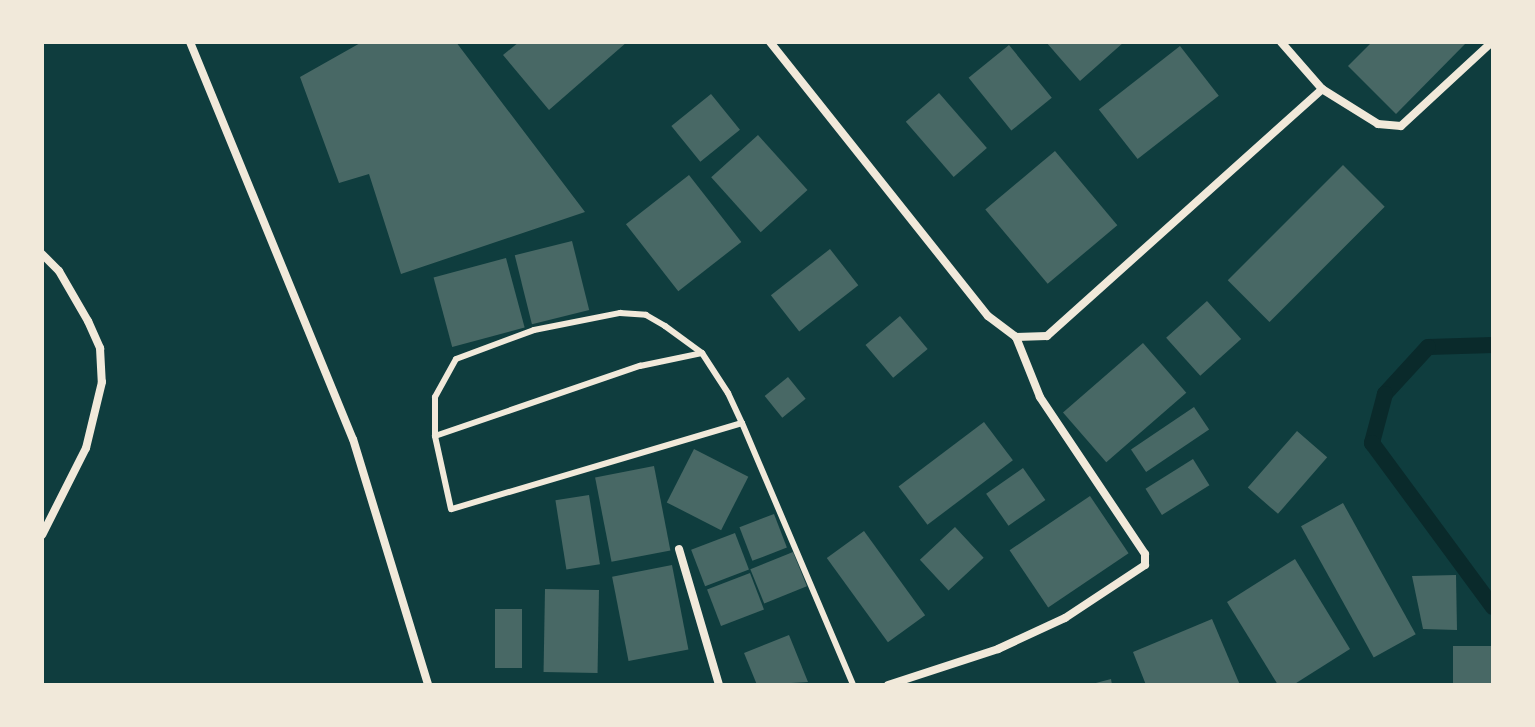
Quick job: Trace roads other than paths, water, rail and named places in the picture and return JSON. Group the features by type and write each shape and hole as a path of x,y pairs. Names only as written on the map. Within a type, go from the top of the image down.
{"street":[{"path":"190,42 353,439 428,685"},
{"path":"770,42 988,316 1016,337 1040,397 1145,554 1145,565 1065,618 998,649 888,685"},
{"path":"1281,42 1322,89 1378,124 1401,126 1492,42"},
{"path":"1016,337 1047,336 1322,89"},
{"path":"42,254 59,271 88,321 100,348 102,382 86,448 42,535"},
{"path":"679,549 719,685"}],"lane":[{"path":"742,423 451,509 435,436 435,397 456,359 534,330 620,313 646,315 702,353 742,423 853,685"},
{"path":"435,436 640,366 702,353"}],"waterway":[{"path":"1493,345 1428,347 1385,394 1372,443 1493,607"}]}
